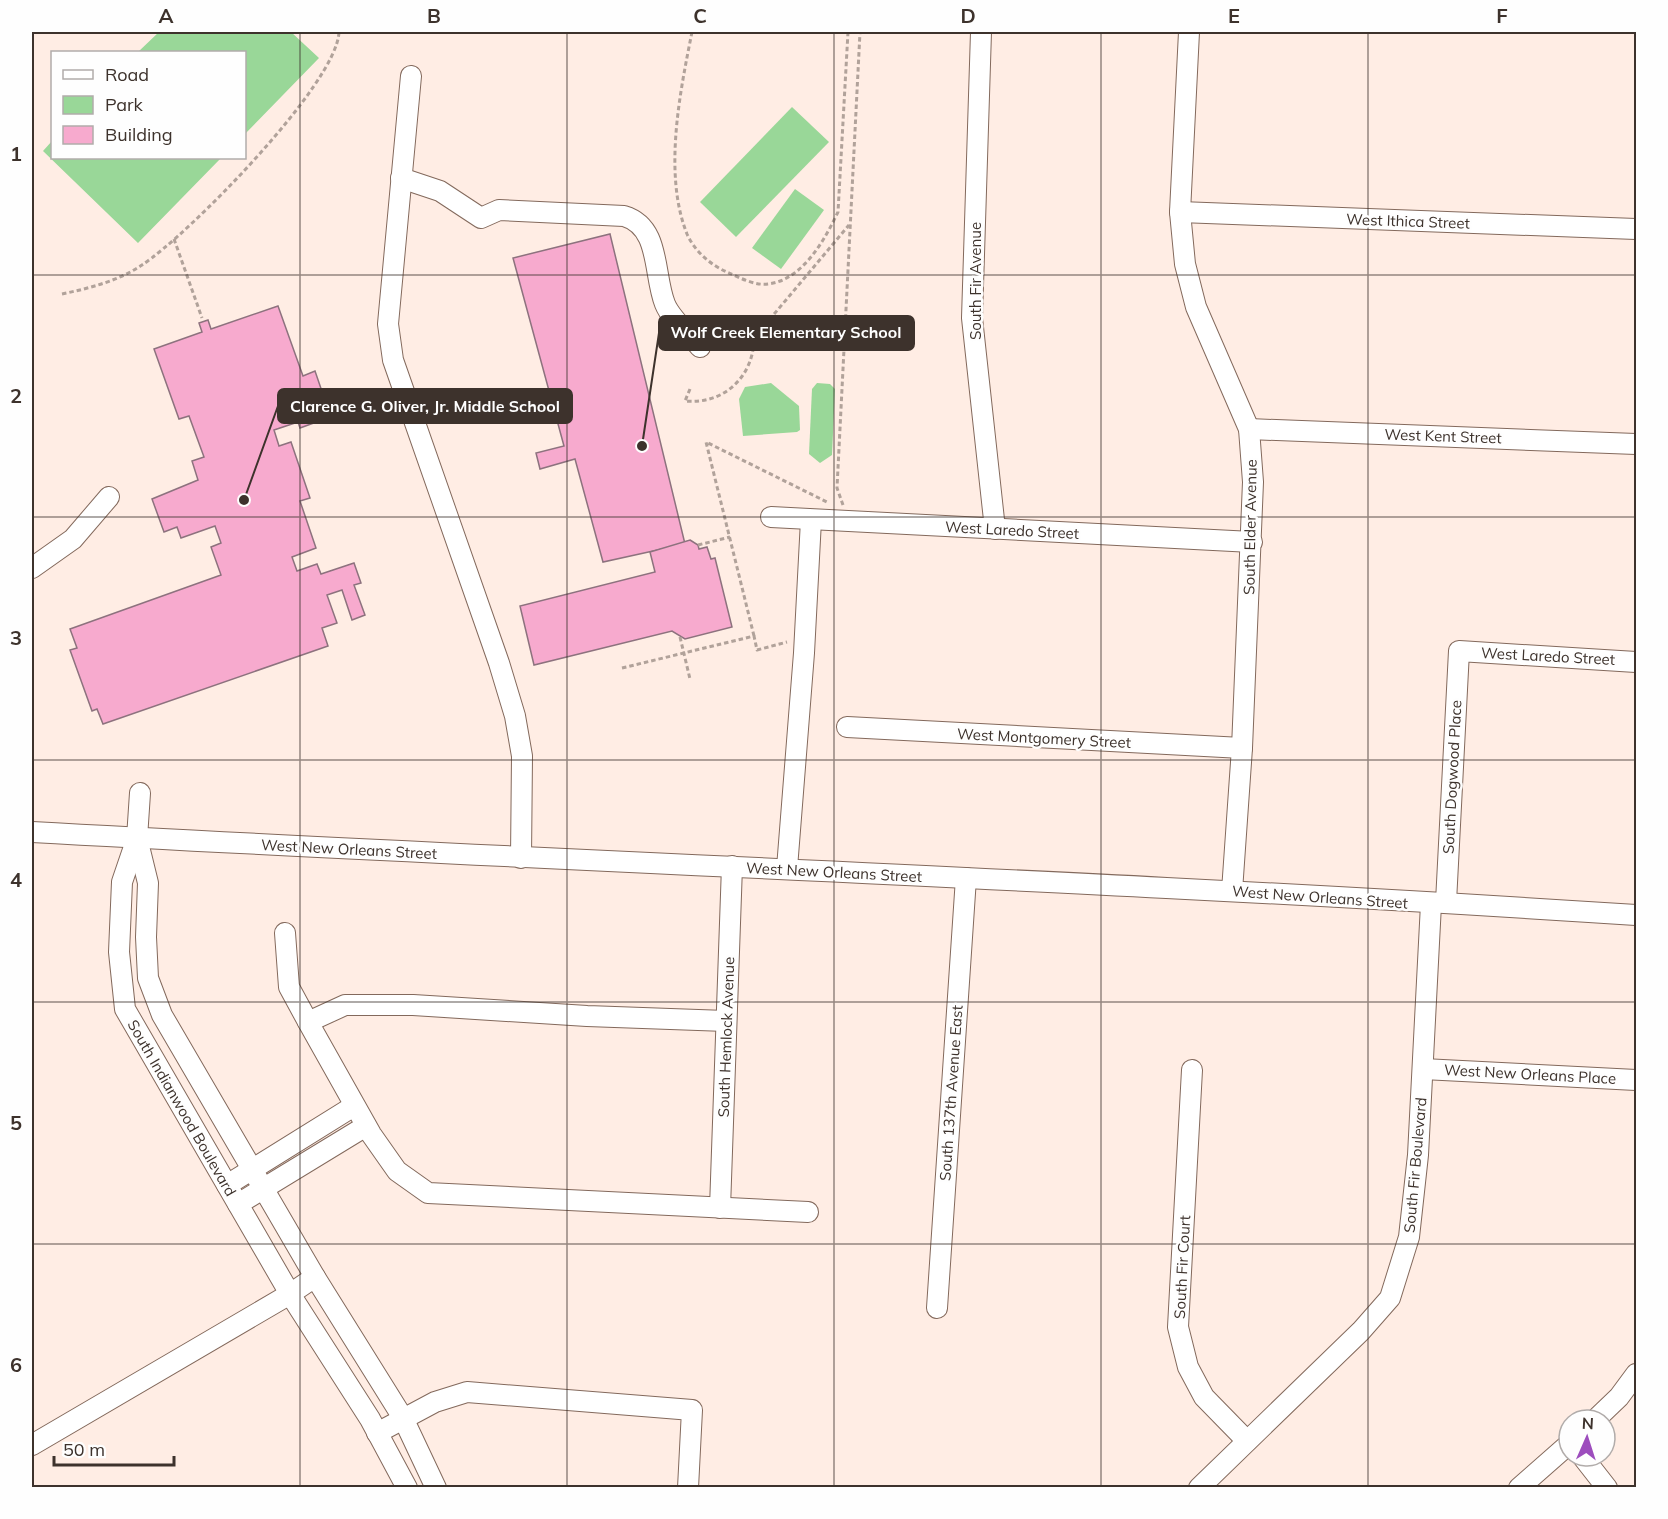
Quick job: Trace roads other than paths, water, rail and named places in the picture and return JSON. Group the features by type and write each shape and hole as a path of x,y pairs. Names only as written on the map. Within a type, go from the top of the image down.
{"street":[{"name":"South Fir Avenue","path":"981,32 972,318 995,529"},
{"name":"South Elder Avenue","path":"1190,32 1180,212 1185,264 1196,307 1249,429 1254,482 1242,748 1232,891"},
{"path":"411,76 388,324 393,360 499,663 515,716 522,756 521,858"},
{"path":"401,178 440,191 481,218 499,210 633,218 648,234 665,305 700,347"},
{"name":"West Ithica Street","path":"1180,212 1636,229"},
{"name":"West Kent Street","path":"1249,429 1636,444"},
{"path":"32,568 73,539 109,497"},
{"name":"West Laredo Street","path":"771,517 1252,542"},
{"path":"787,868 804,653 811,520"},
{"name":"West Laredo Street","path":"1459,651 1636,662"},
{"name":"South Dogwood Place","path":"1439,903 1459,651"},
{"name":"West Montgomery Street","path":"847,727 1242,748"},
{"path":"137,838 140,793"},
{"name":"West New Orleans Street","path":"32,832 521,858 787,868 1232,891 1636,915"},
{"name":"South Indianwood Boulevard","path":"137,838 122,882 120,978 125,1009 290,1294 377,1432 407,1488"},
{"name":"South Indianwood Boulevard","path":"137,838 148,883 146,938 148,978 162,1015 315,1277 403,1418 436,1488"},
{"name":"South Hemlock Avenue","path":"720,1208 732,866"},
{"name":"South 137th Avenue East","path":"936,1308 966,878"},
{"name":"South Fir Boulevard","path":"1198,1488 1361,1331 1390,1298 1409,1237 1439,903"},
{"path":"285,933 289,987 354,1106 397,1172 428,1193 808,1212"},
{"path":"120,978 148,978"},
{"path":"308,1022 345,1005 402,1005 726,1021"},
{"name":"West New Orleans Place","path":"1424,1069 1636,1080"},
{"name":"South Fir Court","path":"1192,1070 1178,1327 1188,1367 1204,1397 1247,1441"},
{"path":"227,1185 354,1106"},
{"path":"238,1204 366,1126"},
{"path":"306,1137 317,1156"},
{"path":"32,1445 290,1294 315,1277"},
{"path":"1608,1408 1636,1374"},
{"path":"377,1432 435,1402 467,1392 692,1410 688,1488"},
{"path":"1519,1488 1557,1455"},
{"path":"1591,1468 1607,1488"}],"place":[{"name":"Wolf Creek Elementary School","path":"642,446"},
{"name":"Clarence G. Oliver, Jr. Middle School","path":"244,500"}]}
